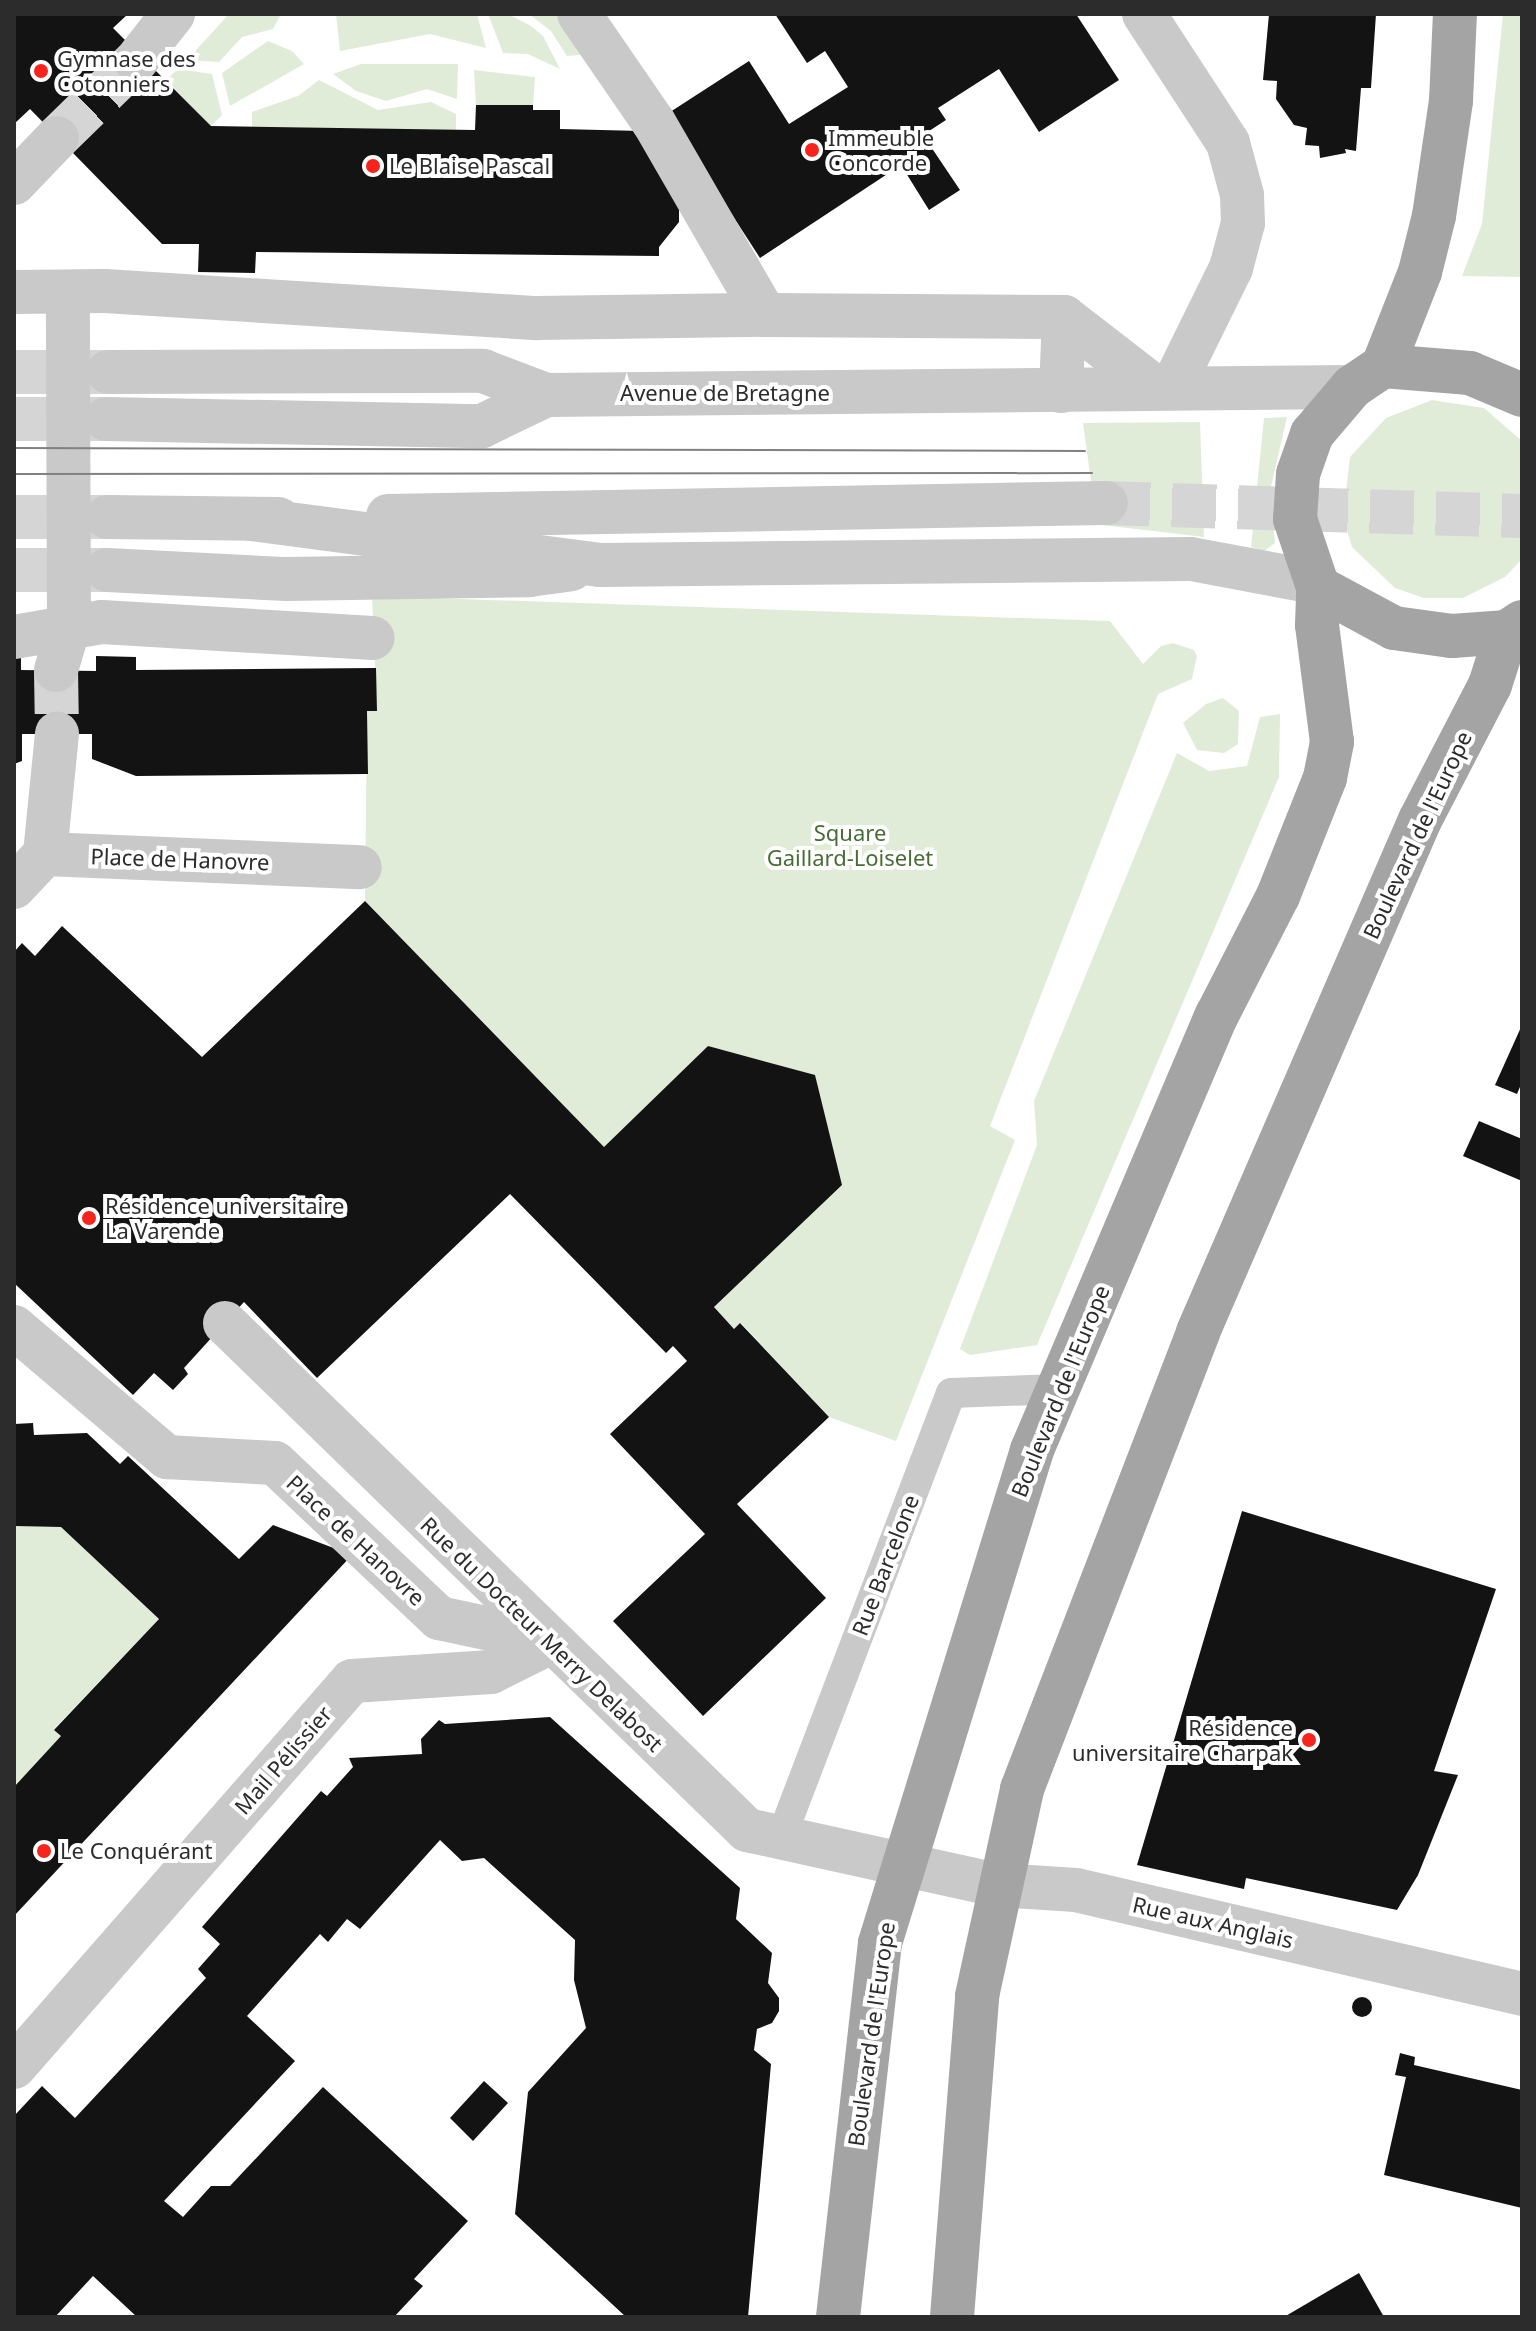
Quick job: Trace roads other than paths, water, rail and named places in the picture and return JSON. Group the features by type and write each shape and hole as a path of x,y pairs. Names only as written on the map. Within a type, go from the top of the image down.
{"main road":[{"path":"1455,14 1451,101 1434,216 1420,272 1367,376 1470,373 1522,395"},
{"name":"Boulevard de l'Europe","path":"838,2317 880,1943 1032,1450 1217,1015 1278,896 1325,778 1332,742 1317,625 1316,585 1295,519 1298,474 1312,434 1367,376"},
{"path":"1316,585 1394,628 1452,636 1515,627"},
{"name":"Boulevard de l'Europe","path":"952,2317 969,2067 998,1885 1022,1789 1187,1361 1420,820 1490,685 1515,627"}],"street":[{"path":"136,61 173,14"},
{"path":"579,14 654,123 765,315"},
{"path":"14,292 68,292 537,318 765,315 1064,317 1164,388 1231,268 1243,223 1242,195 1228,143 1144,14"},
{"path":"14,183 57,138"},
{"path":"56,670 69,626 68,292"},
{"path":"1061,391 1064,317"},
{"path":"108,372 483,371 546,395"},
{"name":"Avenue de Bretagne","path":"106,419 482,426 546,395 1061,391 1367,376"},
{"path":"107,517 251,519 1106,503"},
{"path":"251,519 601,565"},
{"path":"107,570 287,579 529,575 601,565 1191,559 1316,585"},
{"path":"14,637 102,622 373,638"},
{"path":"14,887 45,854 57,734"},
{"name":"Place de Hanovre","path":"45,854 360,867"},
{"name":"Rue du Docteur Merry Delabost","path":"225,1323 727,1816 747,1830 903,1862"},
{"name":"Place de Hanovre","path":"14,1327 167,1457 275,1463 439,1618 551,1642"},
{"name":"Mail Pélissier","path":"14,2067 352,1681 491,1672 551,1642"},
{"name":"Rue aux Anglais","path":"903,1862 998,1885 1076,1890 1522,1994"}],"lane":[{"name":"Rue Barcelone","path":"781,1838 951,1393 1058,1389"}],"tunnel":[{"path":"57,138 136,61"},
{"path":"14,372 106,372"},
{"path":"14,419 106,419"},
{"path":"1106,503 1522,516"},
{"path":"14,517 107,517"},
{"path":"14,570 107,570"},
{"path":"56,670 57,734"}],"tram line":[{"path":"14,448 1085,451"},
{"path":"14,474 1092,473"}],"place":[{"name":"Gymnase des Cotonniers","path":"41,71"},
{"name":"Immeuble Concorde","path":"812,150"},
{"name":"Le Blaise Pascal","path":"373,166"},
{"name":"Résidence universitaire La Varende","path":"89,1218"},
{"name":"Résidence universitaire Charpak","path":"1309,1740"},
{"name":"Le Conquérant","path":"44,1851"}],"park label":[{"name":"Square Gaillard-Loiselet","path":"850,844"}]}
